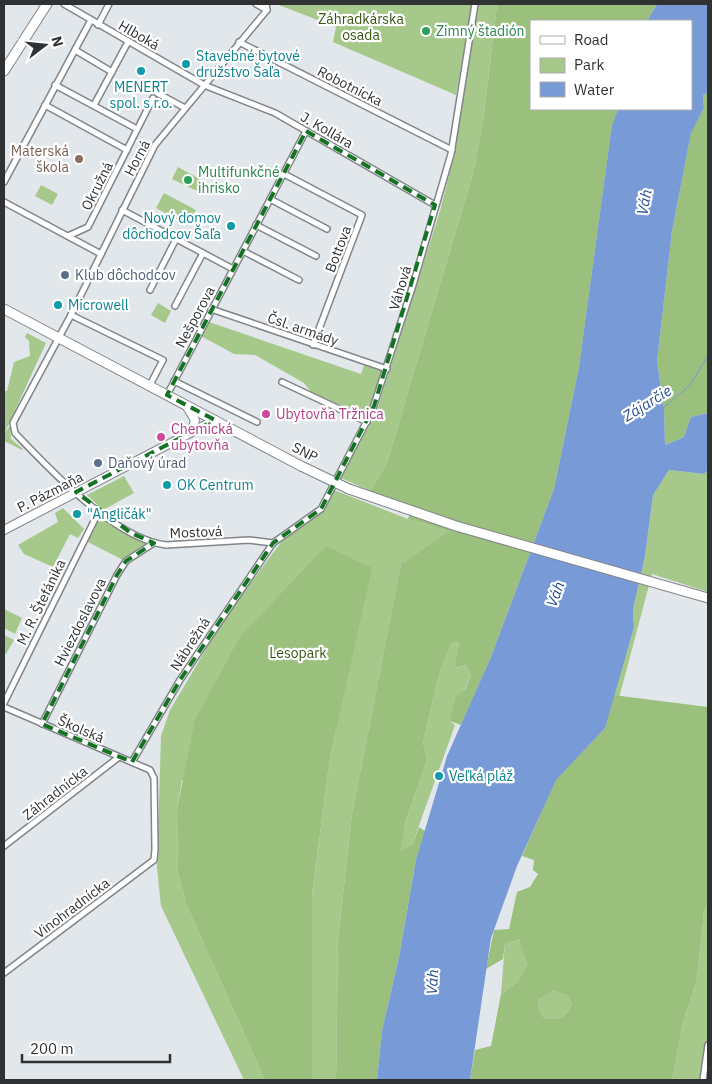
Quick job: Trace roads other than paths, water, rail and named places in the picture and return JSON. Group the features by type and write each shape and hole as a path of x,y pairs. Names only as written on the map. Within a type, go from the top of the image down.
{"main road":[{"path":"4,70 47,4"},
{"name":"SNP","path":"4,308 59,341 150,385 301,466 349,489 456,526 708,598"},
{"path":"183,403 193,414 196,430 230,428"},
{"name":"P. Pázmaňa","path":"4,530 215,420"}],"street":[{"name":"Hlboká","path":"64,4 204,85"},
{"path":"98,25 110,4"},
{"name":"Horná","path":"76,492 15,433 13,423 59,341 155,145 266,7 256,4"},
{"name":"Váhová","path":"272,543 321,509 367,422 387,369 452,150 475,4"},
{"path":"4,182 91,20"},
{"path":"94,105 128,42"},
{"name":"Robotnícka","path":"239,42 452,150"},
{"path":"75,50 112,72"},
{"path":"56,85 138,129"},
{"name":"J. Kollára","path":"204,85 275,113 435,205"},
{"path":"157,93 185,108"},
{"name":"Okružná","path":"68,236 88,227 153,98"},
{"name":"Okružná","path":"45,105 127,150"},
{"name":"Nešporova","path":"167,395 306,131"},
{"name":"Bottova","path":"284,174 362,215 313,345"},
{"path":"270,199 327,229"},
{"path":"4,202 101,254"},
{"path":"122,210 233,269"},
{"path":"256,225 316,256"},
{"path":"150,290 176,239"},
{"path":"243,251 299,280"},
{"path":"175,306 202,253"},
{"name":"Čsl. armády","path":"212,309 387,369"},
{"path":"71,314 163,360 150,385"},
{"path":"174,381 257,422"},
{"path":"282,382 367,422"},
{"name":"Mostová","path":"76,492 98,511 131,533 154,543 181,545 249,540 272,543"},
{"name":"M. R. Štefánika","path":"4,703 98,511"},
{"name":"Hviezdoslavova","path":"42,724 117,575 126,561 154,543"},
{"name":"Nábrežná","path":"132,762 175,688 272,543"},
{"name":"Školská","path":"4,707 150,770 154,778 154,860"},
{"name":"Záhradnícka","path":"4,846 119,757"},
{"name":"Vinohradnícka","path":"4,973 154,860"},
{"path":"703,1080 708,1045"}],"water":[{"name":"Váh","path":"657,4 708,4 708,93 703,95 704,108 691,133 672,231 657,361 664,408 665,445 684,437 691,417 708,413 708,470 704,474 669,470 653,495 645,556 633,609 634,627 605,728 556,780 517,866 491,938 470,1080 377,1080 382,1031 399,957 416,860 447,756 491,657 554,489 579,367 612,125 618,110 692,110 692,20 648,20"}],"waterway":[{"name":"Zájarčie","path":"663,408 690,385 708,356"}],"place":[{"name":"Zimný štadión","path":"426,31"},
{"name":"Stavebné bytové družstvo Šaľa","path":"186,64"},
{"name":"MENERT spol. s r.o.","path":"141,71"},
{"name":"Materská škola","path":"79,159"},
{"name":"Multifunkčné ihrisko","path":"188,180"},
{"name":"Nový domov dôchodcov Šaľa","path":"231,226"},
{"name":"Klub dôchodcov","path":"65,275"},
{"name":"Microwell","path":"58,305"},
{"name":"Ubytovňa Tržnica","path":"266,414"},
{"name":"Chemická ubytovňa","path":"161,437"},
{"name":"Daňový úrad","path":"98,463"},
{"name":"OK Centrum","path":"167,485"},
{"name":"\"Angličák\"","path":"77,514"},
{"name":"Veľká pláž","path":"439,776"}],"park label":[{"name":"Záhradkárska osada","path":"361,28"},
{"name":"Lesopark","path":"298,653"}]}
